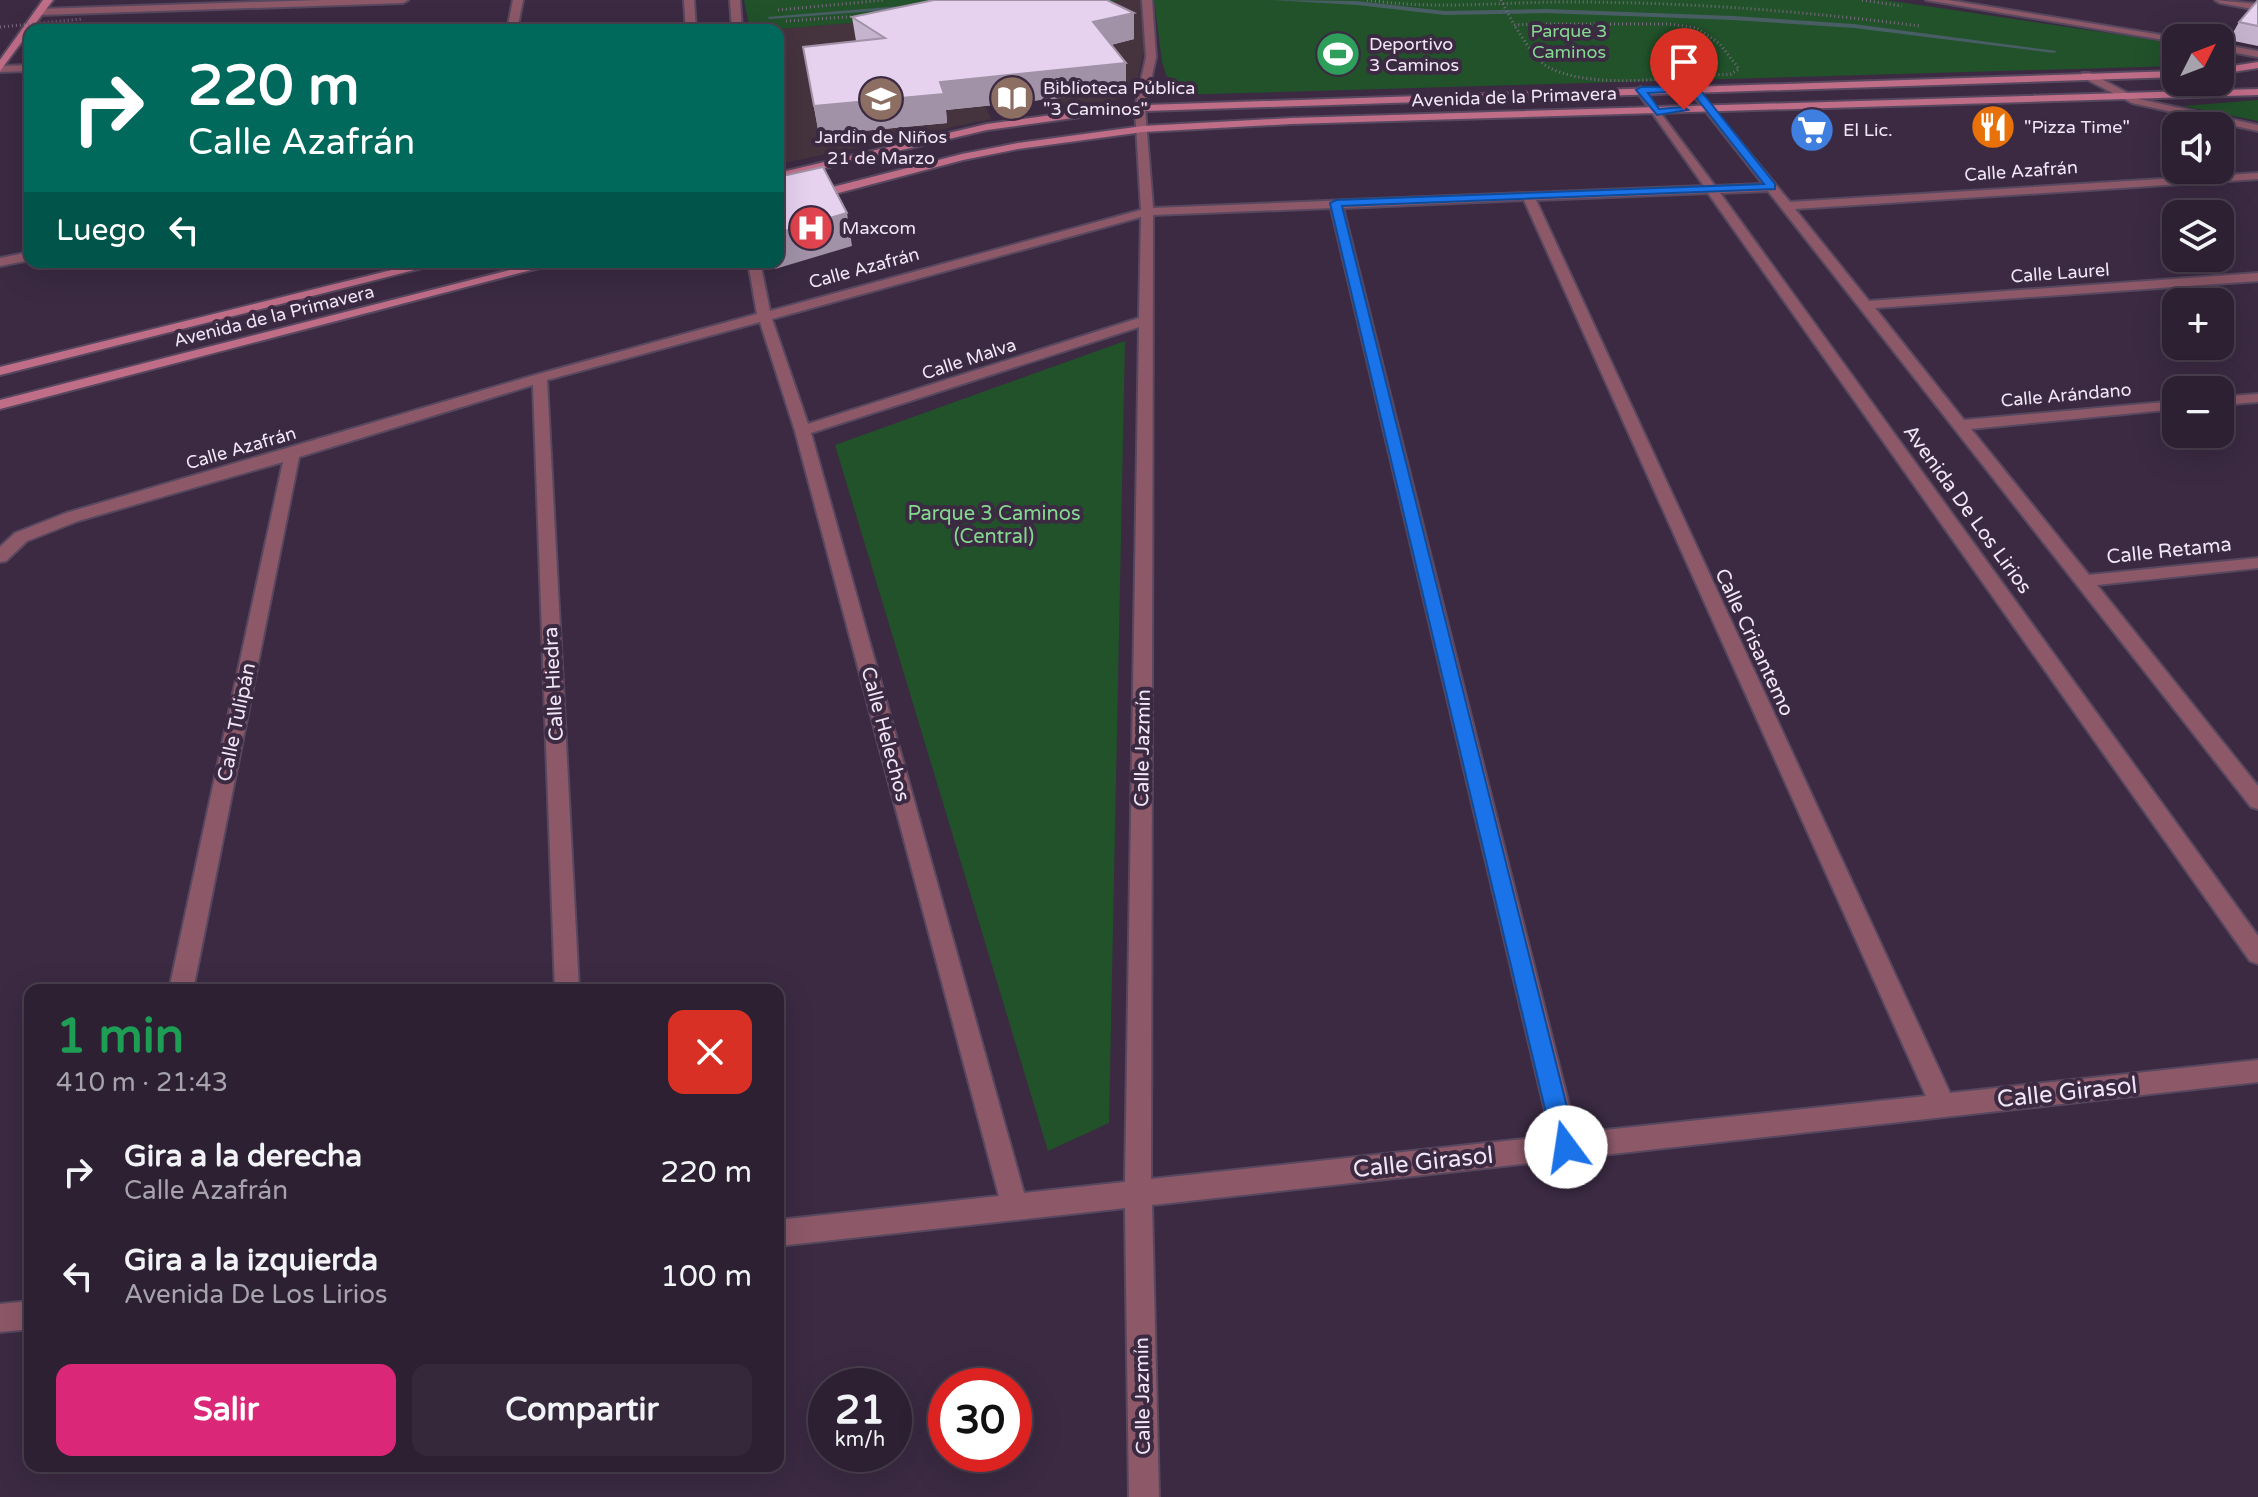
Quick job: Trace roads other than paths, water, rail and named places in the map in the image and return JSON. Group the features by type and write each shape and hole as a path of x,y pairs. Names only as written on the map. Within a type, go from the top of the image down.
{"street":[{"path":"31,24 48,0"},
{"path":"39,12 403,0"},
{"path":"513,24 518,0"},
{"path":"689,0 691,24"},
{"path":"735,0 737,24"},
{"name":"Calle Jazmín","path":"1144,1497 1138,1193 1147,212 1140,108 1151,57 1147,0"},
{"path":"1931,0 2162,37"},
{"path":"2220,0 2258,7"},
{"path":"0,69 24,34"},
{"path":"2234,50 2258,54"},
{"path":"2234,69 2258,65"},
{"path":"0,69 24,68"},
{"name":"Avenida de la Primavera","path":"784,175 987,127 1075,113 1140,108 2162,74"},
{"path":"2086,75 2119,95 2177,112 2258,128"},
{"name":"Avenida De Los Lirios","path":"1693,88 2254,789"},
{"name":"Avenida De Los Lirios","path":"1641,90 2258,954"},
{"name":"Avenida de la Primavera","path":"784,203 962,157 1056,140 1143,129 1291,121 2258,92"},
{"name":"Calle Azafrán","path":"1787,206 2258,176"},
{"name":"Calle Azafrán","path":"0,557 21,537 47,525 540,378 1147,212 1711,187 1772,187"},
{"name":"Calle Crisantemo","path":"1528,196 1943,1105"},
{"path":"1336,203 1566,1147"},
{"path":"0,262 24,257"},
{"name":"Avenida de la Primavera","path":"0,371 416,268"},
{"name":"Avenida de la Primavera","path":"0,405 533,268"},
{"name":"Calle Helechos","path":"755,268 764,315 803,431 1015,1207"},
{"name":"Calle Laurel","path":"1865,305 2258,277"},
{"name":"Calle Malva","path":"803,431 1145,321"},
{"name":"Calle Hiedra","path":"540,378 567,984"},
{"path":"2234,400 2258,398"},
{"name":"Calle Arándano","path":"1960,425 2162,406"},
{"name":"Calle Tulipán","path":"182,984 292,454"},
{"name":"Calle Retama","path":"2085,581 2258,563"},
{"name":"Calle Girasol","path":"784,1232 2258,1071"},
{"path":"0,1318 24,1316"}],"waterway":[{"path":"1274,0 1357,3 1445,13 1546,11 1733,18 1854,26 2054,51"},
{"path":"770,17 913,7"}],"place":[{"name":"Deportivo 3 Caminos","path":"1338,54"},
{"name":"Biblioteca Pública \"3 Caminos\"","path":"1012,98"},
{"name":"Jardin de Niños 21 de Marzo","path":"881,99"},
{"name":"\"Pizza Time\"","path":"1993,127"},
{"name":"El Lic.","path":"1812,130"},
{"name":"Maxcom","path":"811,228"}],"park label":[{"name":"Parque 3 Caminos","path":"1569,41"},
{"name":"Parque 3 Caminos (Central)","path":"994,524"}]}
